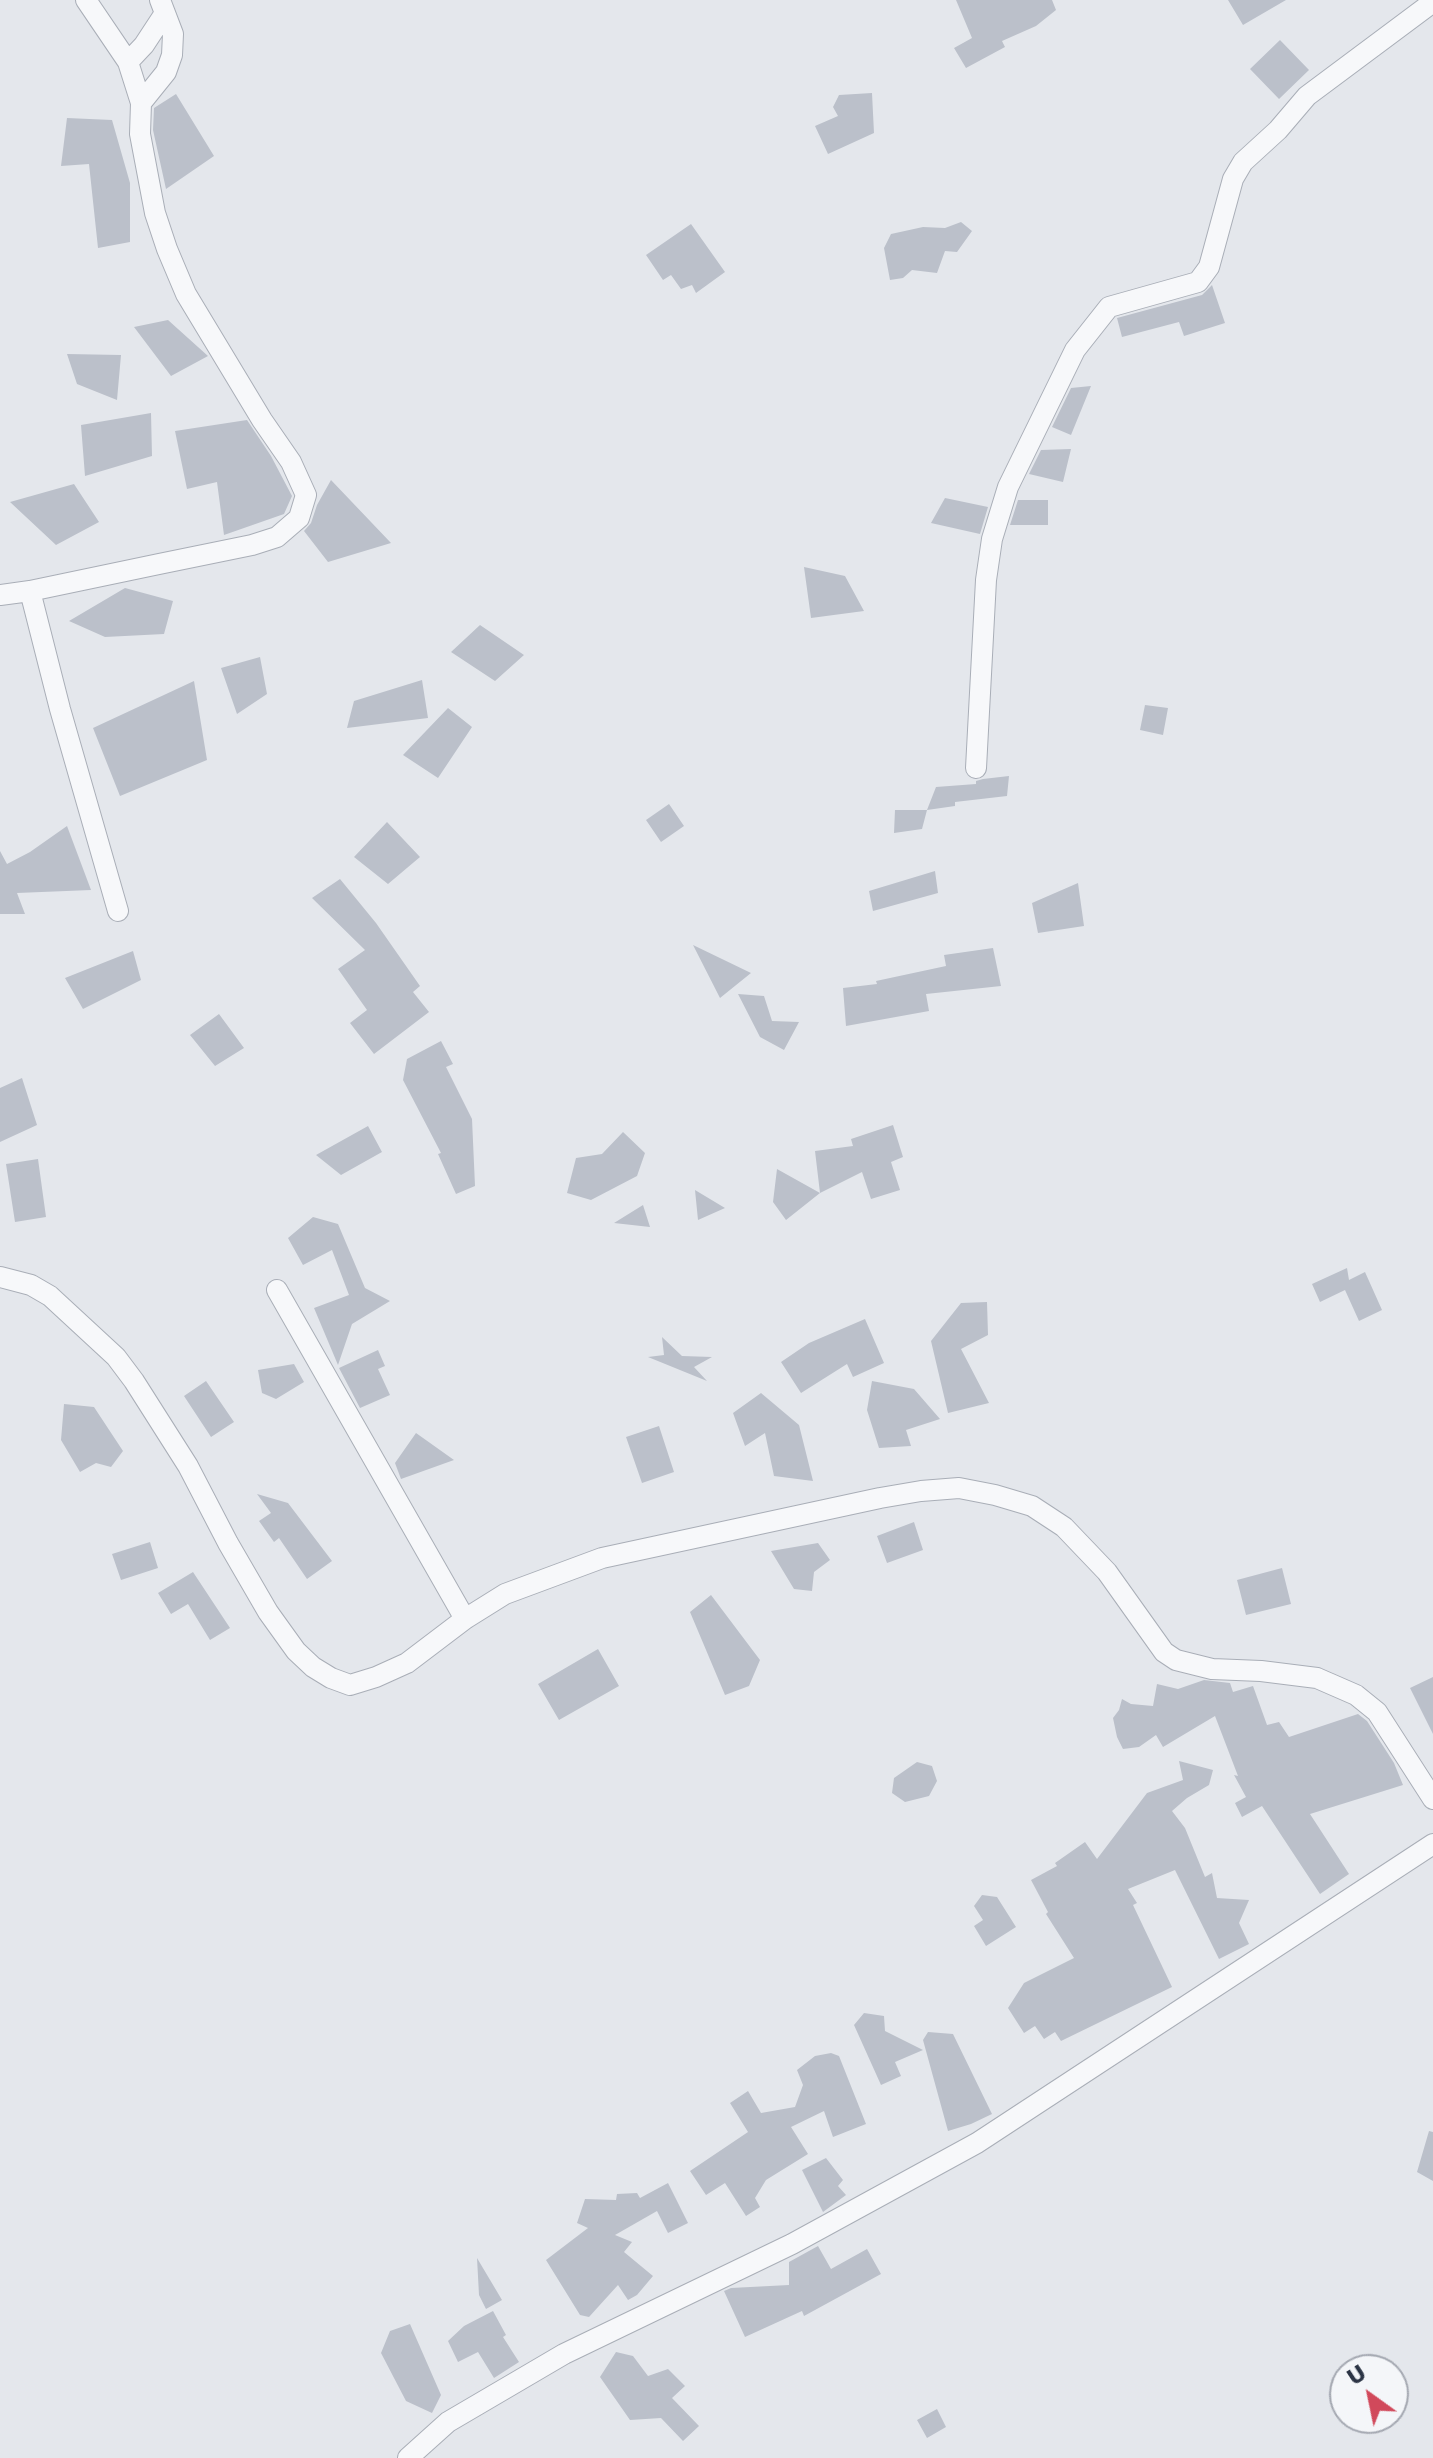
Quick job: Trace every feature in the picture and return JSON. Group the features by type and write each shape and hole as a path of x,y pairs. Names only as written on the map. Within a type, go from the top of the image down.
{"street":[{"path":"0,595 252,545 277,537 290,528 303,510 306,495 301,480 186,294 155,213 140,134 141,103 128,62 86,0"},
{"path":"976,768 986,580 994,531 1008,487 1075,350 1109,307 1198,282 1209,267 1233,179 1243,162 1278,130 1307,96 1433,2"},
{"path":"128,62 144,45 162,6"},
{"path":"141,103 166,72 172,55 173,34 162,6"},
{"path":"30,591 118,911"},
{"path":"0,1277 31,1285 50,1296 116,1357 141,1390 188,1466 268,1612 296,1651 313,1667 350,1685 407,1663 465,1619 505,1594 602,1558 921,1491 959,1488 1032,1506 1064,1527 1107,1572 1164,1652 1176,1660 1194,1667 1317,1678 1356,1695 1377,1712 1433,1799"},
{"path":"277,1290 465,1619"},
{"path":"408,2458 448,2422 564,2354 792,2244 977,2143 1433,1844"}],"building":[{"path":"956,0 1052,0 1056,10 1036,26 1002,41 1005,47 966,68 954,48 972,38"},
{"path":"1228,0 1286,0 1243,25"},
{"path":"1280,40 1309,70 1279,99 1250,69"},
{"path":"872,93 874,133 828,154 815,126 838,116 833,107 839,95"},
{"path":"176,94 214,156 166,189 153,130 154,108"},
{"path":"67,118 112,120 130,183 130,242 98,248 89,164 61,166"},
{"path":"961,222 972,231 957,252 945,251 937,273 912,270 903,278 890,280 884,248 891,234 923,227 945,228"},
{"path":"691,224 725,272 696,293 692,285 681,289 671,275 663,280 646,255"},
{"path":"1212,285 1225,323 1184,336 1179,322 1122,337 1117,318 1202,295"},
{"path":"168,320 208,356 171,376 134,327"},
{"path":"67,354 121,355 117,400 77,384"},
{"path":"1091,386 1071,435 1052,427 1071,388"},
{"path":"151,413 152,456 85,476 81,425"},
{"path":"247,420 292,496 284,514 224,535 217,482 187,489 175,431"},
{"path":"1071,449 1063,482 1029,474 1041,450"},
{"path":"331,480 391,543 328,562 304,531 311,523"},
{"path":"74,484 99,522 56,545 10,502"},
{"path":"945,498 988,507 980,534 931,523"},
{"path":"1018,500 1048,500 1048,525 1010,525"},
{"path":"804,567 845,576 864,611 811,618"},
{"path":"125,588 173,601 164,634 105,637 69,621"},
{"path":"480,625 524,655 495,681 451,652"},
{"path":"260,657 267,694 237,714 221,668"},
{"path":"422,680 428,718 347,728 354,701"},
{"path":"194,681 207,760 120,796 93,728"},
{"path":"1145,705 1168,708 1163,735 1140,730"},
{"path":"448,708 472,727 438,778 403,755"},
{"path":"1009,776 1007,796 955,802 955,806 927,810 936,787 976,784 976,781 983,779"},
{"path":"669,804 684,826 661,842 646,820"},
{"path":"895,810 927,810 922,829 894,833"},
{"path":"387,822 420,857 388,884 354,857"},
{"path":"67,826 91,890 17,893 25,914 0,914 0,851 7,864"},
{"path":"935,871 938,893 873,911 869,891"},
{"path":"340,879 376,923 420,986 413,992 429,1012 374,1054 350,1023 367,1010 338,969 365,950 312,898"},
{"path":"1078,883 1084,926 1038,933 1032,903"},
{"path":"693,945 751,973 720,998"},
{"path":"993,948 1001,986 926,994 929,1011 846,1026 843,988 877,984 876,981 946,966 944,955"},
{"path":"133,951 141,980 83,1009 65,978"},
{"path":"738,994 764,996 772,1021 799,1022 784,1050 760,1037"},
{"path":"219,1014 244,1048 215,1066 190,1035"},
{"path":"441,1041 453,1064 446,1067 472,1119 475,1186 456,1194 438,1154 441,1153 403,1080 407,1059"},
{"path":"22,1078 37,1125 0,1142 0,1088"},
{"path":"893,1125 903,1157 891,1162 900,1190 871,1199 862,1172 820,1193 815,1151 853,1146 851,1139"},
{"path":"368,1126 382,1152 341,1175 316,1155"},
{"path":"623,1132 645,1153 637,1176 591,1200 567,1193 576,1158 602,1154"},
{"path":"38,1159 46,1217 15,1222 6,1164"},
{"path":"777,1169 820,1193 786,1220 773,1202"},
{"path":"695,1190 725,1208 698,1220"},
{"path":"643,1205 650,1227 614,1223"},
{"path":"313,1217 338,1224 365,1288 390,1301 352,1324 338,1365 314,1308 349,1295 332,1250 303,1265 288,1238"},
{"path":"1347,1268 1349,1280 1365,1272 1382,1310 1359,1321 1345,1290 1320,1302 1312,1284"},
{"path":"987,1302 988,1335 961,1349 989,1403 948,1413 931,1341 961,1303"},
{"path":"865,1319 884,1363 853,1377 847,1364 801,1393 781,1362 809,1343"},
{"path":"662,1337 682,1356 712,1357 694,1367 707,1381 648,1357 664,1355"},
{"path":"378,1350 385,1366 378,1369 390,1395 360,1408 339,1368"},
{"path":"294,1364 304,1382 276,1399 262,1393 258,1370"},
{"path":"206,1381 234,1422 211,1437 184,1396"},
{"path":"872,1381 914,1389 940,1419 906,1430 911,1446 879,1448 867,1410"},
{"path":"761,1393 799,1425 813,1481 774,1476 765,1433 745,1446 733,1413"},
{"path":"64,1404 94,1407 123,1451 111,1467 96,1463 80,1472 61,1440"},
{"path":"659,1426 674,1472 642,1483 626,1437"},
{"path":"416,1433 454,1460 401,1479 395,1463"},
{"path":"257,1494 288,1503 332,1561 307,1579 279,1538 274,1542 259,1521 271,1513"},
{"path":"914,1522 923,1550 887,1563 877,1536"},
{"path":"150,1542 158,1568 121,1580 112,1554"},
{"path":"818,1543 830,1560 814,1572 812,1591 794,1589 771,1551"},
{"path":"1282,1568 1291,1604 1246,1615 1237,1580"},
{"path":"193,1572 230,1628 210,1640 188,1604 171,1614 158,1593"},
{"path":"711,1595 760,1660 749,1686 725,1695 690,1612"},
{"path":"598,1649 619,1686 559,1720 538,1684"},
{"path":"1433,1677 1433,1734 1410,1688"},
{"path":"1204,1680 1230,1683 1233,1692 1253,1686 1267,1725 1279,1722 1289,1737 1358,1714 1367,1721 1394,1763 1403,1785 1310,1814 1349,1874 1320,1894 1262,1806 1242,1817 1235,1803 1246,1797 1234,1775 1238,1776 1215,1716 1163,1747 1156,1735 1139,1747 1123,1749 1113,1718 1122,1699 1131,1704 1153,1706 1157,1684 1178,1689"},
{"path":"1179,1761 1213,1770 1209,1785 1172,1811 1185,1828 1205,1877 1212,1873 1217,1898 1249,1900 1239,1923 1249,1944 1219,1959 1175,1870 1128,1889 1137,1903 1133,1905 1172,1987 1061,2041 1055,2032 1044,2039 1035,2026 1024,2033 1008,2008 1024,1983 1074,1958 1046,1914 1048,1912 1031,1880 1057,1866 1055,1863 1085,1842 1097,1859 1147,1793 1183,1780"},
{"path":"917,1762 932,1766 937,1781 929,1796 905,1802 892,1793 894,1778"},
{"path":"982,1895 997,1897 1016,1927 986,1946 974,1926 983,1920 974,1906"},
{"path":"864,2013 884,2016 885,2031 923,2050 895,2062 901,2076 881,2085 854,2025"},
{"path":"928,2032 953,2034 992,2114 948,2131 923,2040"},
{"path":"831,2053 839,2056 866,2124 833,2137 824,2111 791,2127 808,2154 766,2180 755,2198 760,2207 746,2216 725,2183 706,2195 690,2171 748,2132 730,2103 748,2091 761,2113 795,2107 803,2085 797,2070 815,2056"},
{"path":"1429,2131 1433,2132 1433,2181 1417,2172"},
{"path":"826,2158 843,2180 838,2186 846,2195 823,2212 802,2170"},
{"path":"668,2183 688,2223 668,2233 657,2211 615,2235 632,2242 624,2252 653,2276 637,2295 628,2300 618,2285 589,2317 580,2315 546,2260 588,2228 577,2223 585,2199 616,2200 617,2194 637,2193 640,2198"},
{"path":"818,2246 831,2269 867,2249 881,2274 804,2316 802,2311 745,2337 724,2291 789,2285 789,2262"},
{"path":"477,2258 502,2300 486,2309 479,2295"},
{"path":"493,2311 506,2335 503,2337 519,2362 494,2378 478,2352 458,2362 448,2341 464,2326"},
{"path":"410,2324 441,2395 432,2413 406,2401 381,2353 390,2331"},
{"path":"616,2352 633,2356 648,2376 668,2369 685,2386 672,2398 699,2426 683,2441 661,2418 630,2420 600,2377"},
{"path":"937,2409 946,2427 927,2438 917,2420"}]}
